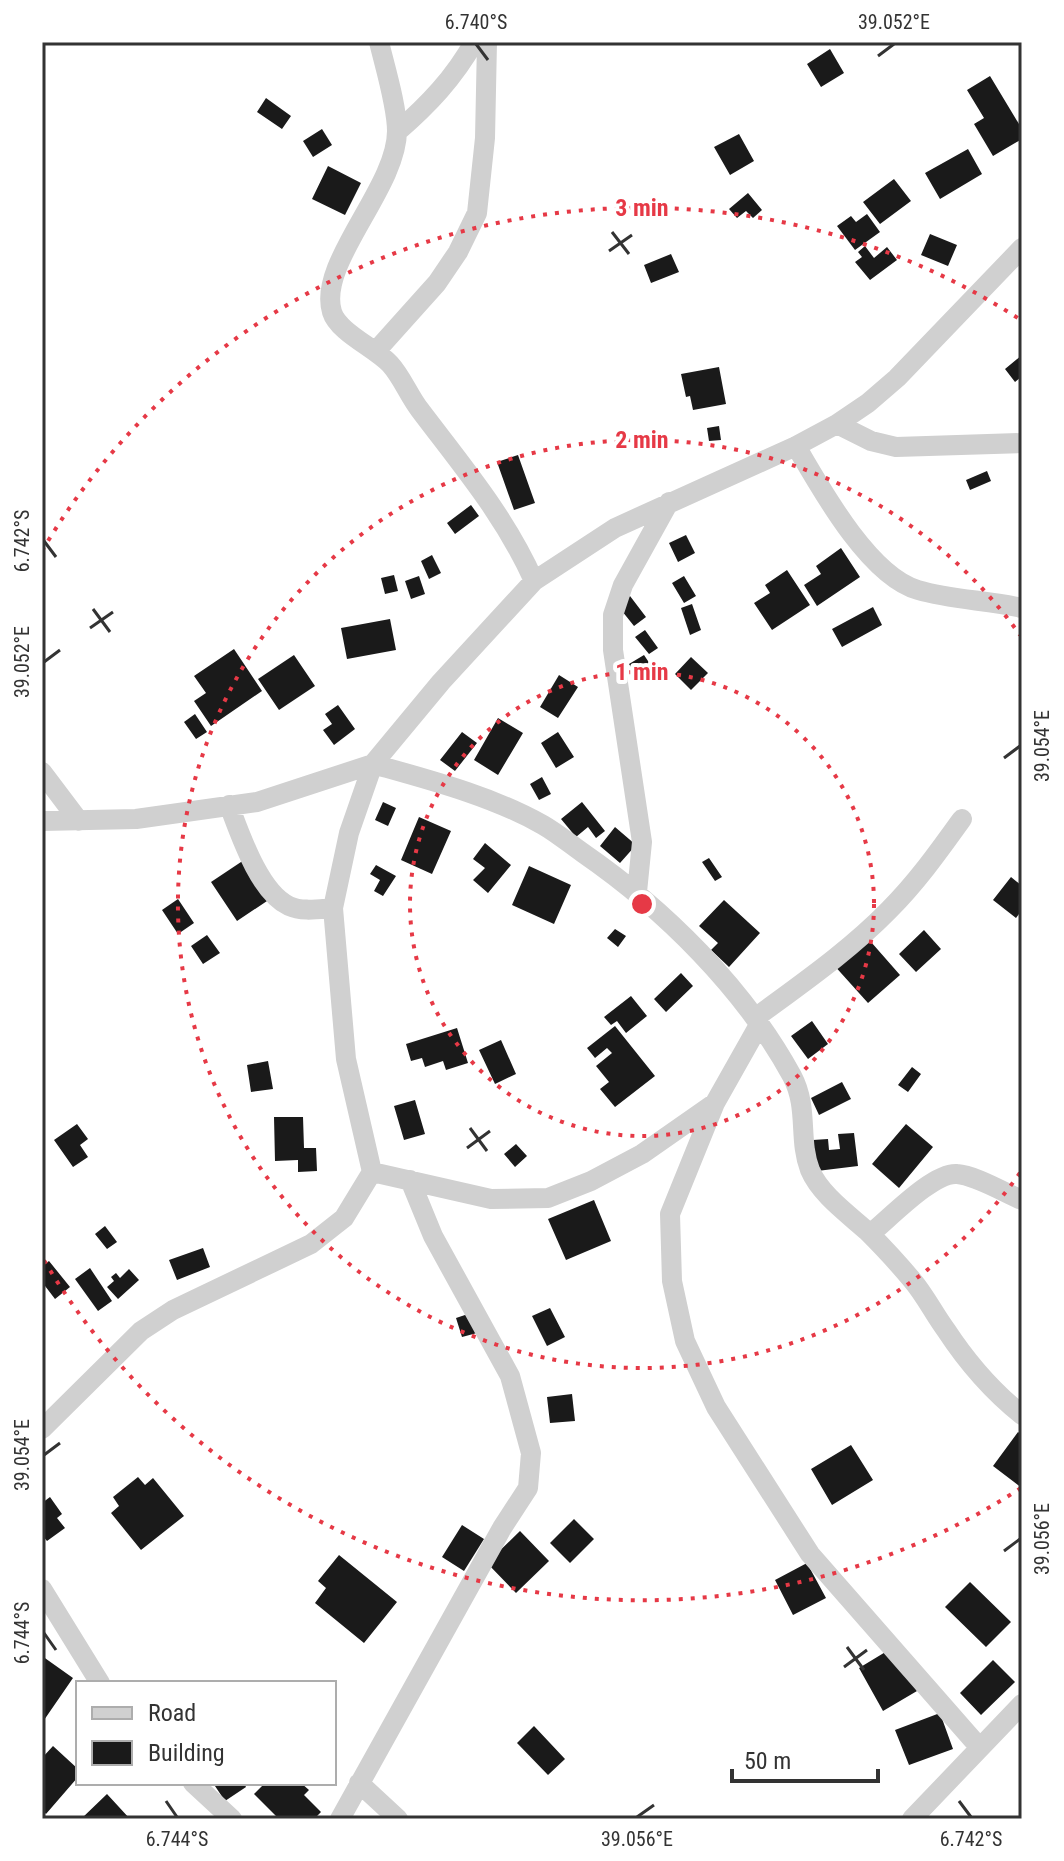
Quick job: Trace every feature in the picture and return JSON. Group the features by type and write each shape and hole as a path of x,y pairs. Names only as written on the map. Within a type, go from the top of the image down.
{"street":[{"path":"379,42 397,132 386,176 342,256 330,292 332,313 347,330 392,366 416,404 495,507 517,543 534,581"},
{"path":"397,132 423,110 459,70 474,42"},
{"path":"376,351 437,283 458,252 477,213 488,86 487,42"},
{"path":"46,1420 141,1331 173,1310 311,1244 344,1218 372,1172 346,1059 333,908 349,833 373,764 441,682 534,581 615,528 796,446 868,403 897,378 1022,248"},
{"path":"837,424 871,441 896,447 1022,443"},
{"path":"796,446 815,479 871,558 894,579 914,589 942,596 1022,608"},
{"path":"637,892 642,842 613,650 613,615 623,585 669,502"},
{"path":"42,821 136,819 257,802 373,764 472,795 543,825 637,892 692,945 757,1021 793,1078 803,1109 805,1153 811,1172 827,1193 914,1282 948,1334 996,1394 1022,1415"},
{"path":"42,772 79,821"},
{"path":"229,805 254,864 270,890 288,905 304,909 333,908"},
{"path":"962,819 920,877 888,912 757,1021 715,1103 670,1214 672,1281 685,1341 716,1407 810,1554 980,1748"},
{"path":"372,1172 491,1199 548,1198 591,1181 642,1154 715,1103"},
{"path":"870,1234 946,1175 966,1176 1022,1200"},
{"path":"340,1819 502,1528 528,1488 531,1453 510,1376 433,1236 410,1180"},
{"path":"42,1589 99,1681"},
{"path":"912,1819 1022,1704"},
{"path":"359,1783 398,1819"},
{"path":"195,1785 232,1819"}],"building":[{"path":"830,49 844,73 821,87 807,64"},
{"path":"990,76 1022,129 1022,139 993,156 974,124 984,118 967,90"},
{"path":"266,98 291,116 282,129 257,112"},
{"path":"322,129 332,145 313,157 303,141"},
{"path":"739,134 754,161 730,175 714,147"},
{"path":"968,149 982,174 940,199 925,173"},
{"path":"328,166 361,183 345,215 312,199"},
{"path":"894,179 911,201 880,224 863,202"},
{"path":"748,193 762,210 753,218 746,211 737,218 729,209"},
{"path":"867,214 880,232 855,250 837,226 851,216 856,222"},
{"path":"930,234 957,245 948,266 921,255"},
{"path":"865,246 874,258 887,247 897,260 870,280 855,262 862,257 858,252"},
{"path":"671,254 679,272 651,283 644,265"},
{"path":"1022,355 1022,376 1015,382 1005,369"},
{"path":"719,367 726,404 693,410 690,396 686,397 681,374"},
{"path":"719,426 721,440 709,441 707,428"},
{"path":"518,455 535,503 514,510 497,462"},
{"path":"987,471 991,481 970,490 966,480"},
{"path":"471,505 479,516 455,534 447,523"},
{"path":"686,535 695,553 678,562 669,543"},
{"path":"841,548 860,577 817,606 804,585 821,574 816,566"},
{"path":"432,555 441,573 429,579 421,561"},
{"path":"787,570 810,605 772,630 754,603 770,593 765,585"},
{"path":"394,575 398,591 385,594 381,578"},
{"path":"419,576 425,594 411,599 405,581"},
{"path":"684,576 696,596 684,603 672,583"},
{"path":"630,596 646,617 634,626 618,606"},
{"path":"692,604 701,630 690,635 681,608"},
{"path":"873,607 882,625 842,647 832,629"},
{"path":"390,619 396,650 347,659 341,628"},
{"path":"645,630 658,648 649,654 635,637"},
{"path":"234,649 262,691 211,726 194,701 206,693 194,676"},
{"path":"294,655 315,686 279,710 258,679"},
{"path":"644,655 656,673 641,683 629,664"},
{"path":"691,657 708,673 691,690 675,674"},
{"path":"559,675 578,687 558,718 540,707"},
{"path":"338,705 355,729 334,745 323,730 332,724 325,714"},
{"path":"195,714 207,732 196,739 184,722"},
{"path":"498,718 523,733 498,775 474,760"},
{"path":"462,732 477,743 455,771 440,760"},
{"path":"558,732 574,757 556,768 541,743"},
{"path":"542,777 551,794 539,800 530,784"},
{"path":"383,802 396,808 388,826 375,820"},
{"path":"582,802 605,831 596,838 588,827 576,837 561,819"},
{"path":"419,817 451,831 432,874 401,860"},
{"path":"615,827 636,845 620,863 600,846"},
{"path":"485,843 511,865 488,893 473,880 485,868 473,859"},
{"path":"247,858 273,897 237,921 211,882"},
{"path":"709,858 722,877 715,881 702,862"},
{"path":"376,865 396,876 383,896 374,891 380,880 370,874"},
{"path":"529,866 571,885 554,924 512,905"},
{"path":"1011,877 1022,886 1022,910 1016,918 993,900"},
{"path":"178,899 194,923 178,934 162,910"},
{"path":"724,900 760,933 729,967 711,950 718,943 699,926"},
{"path":"615,929 626,936 618,947 607,938"},
{"path":"924,930 941,949 916,972 899,954"},
{"path":"864,934 900,975 868,1003 832,963"},
{"path":"207,935 220,953 203,964 191,946"},
{"path":"681,973 693,986 666,1012 654,999"},
{"path":"631,996 647,1016 626,1033 617,1021 611,1025 604,1017"},
{"path":"812,1021 828,1044 808,1059 791,1036"},
{"path":"615,1026 655,1076 615,1107 600,1089 609,1082 596,1066 612,1053 607,1048 595,1058 587,1048"},
{"path":"457,1028 468,1063 446,1070 443,1061 425,1067 422,1058 411,1061 406,1044"},
{"path":"501,1040 516,1074 495,1084 479,1050"},
{"path":"268,1061 273,1089 251,1092 247,1065"},
{"path":"912,1067 921,1074 908,1092 898,1085"},
{"path":"842,1082 851,1099 819,1115 811,1098"},
{"path":"415,1100 425,1134 404,1140 394,1106"},
{"path":"274,1117 303,1117 304,1148 316,1148 317,1171 298,1172 298,1160 275,1161"},
{"path":"77,1124 88,1139 80,1145 88,1157 73,1167 54,1140"},
{"path":"906,1124 933,1147 899,1188 872,1164"},
{"path":"854,1133 858,1166 817,1171 813,1140 828,1139 829,1150 840,1149 838,1134"},
{"path":"516,1144 527,1156 515,1167 504,1154"},
{"path":"594,1200 611,1241 566,1260 548,1219"},
{"path":"105,1226 117,1242 107,1249 95,1234"},
{"path":"203,1248 210,1267 177,1280 169,1260"},
{"path":"49,1261 70,1287 55,1299 42,1282 42,1266"},
{"path":"90,1268 112,1301 98,1311 75,1279"},
{"path":"129,1269 139,1280 118,1299 107,1287 114,1281 111,1277 116,1273 120,1278"},
{"path":"550,1308 565,1337 547,1346 532,1316"},
{"path":"471,1313 477,1333 462,1337 456,1318"},
{"path":"572,1394 575,1421 550,1423 547,1397"},
{"path":"1018,1432 1022,1435 1022,1488 993,1466"},
{"path":"851,1445 873,1480 832,1505 811,1469"},
{"path":"138,1477 145,1485 153,1478 184,1516 141,1550 111,1513 119,1506 113,1497"},
{"path":"50,1497 62,1514 57,1518 65,1528 47,1541 42,1535 42,1503"},
{"path":"574,1519 594,1539 570,1563 550,1543"},
{"path":"462,1525 484,1539 464,1571 442,1557"},
{"path":"520,1531 549,1561 516,1593 487,1563"},
{"path":"339,1555 397,1602 364,1643 315,1603 326,1588 318,1581"},
{"path":"807,1563 826,1598 793,1615 775,1580"},
{"path":"970,1582 1011,1622 986,1647 945,1607"},
{"path":"892,1648 917,1691 883,1711 859,1668"},
{"path":"42,1656 73,1678 42,1723"},
{"path":"993,1660 1015,1682 981,1715 960,1693"},
{"path":"940,1713 953,1749 909,1765 895,1730"},
{"path":"534,1726 565,1759 548,1775 517,1743"},
{"path":"53,1746 76,1767 76,1779 46,1814 42,1810 42,1758"},
{"path":"214,1785 245,1785 246,1787 225,1801"},
{"path":"263,1785 303,1785 309,1790 304,1795 321,1812 314,1819 279,1819 254,1794"},
{"path":"107,1794 130,1819 81,1819"}]}
